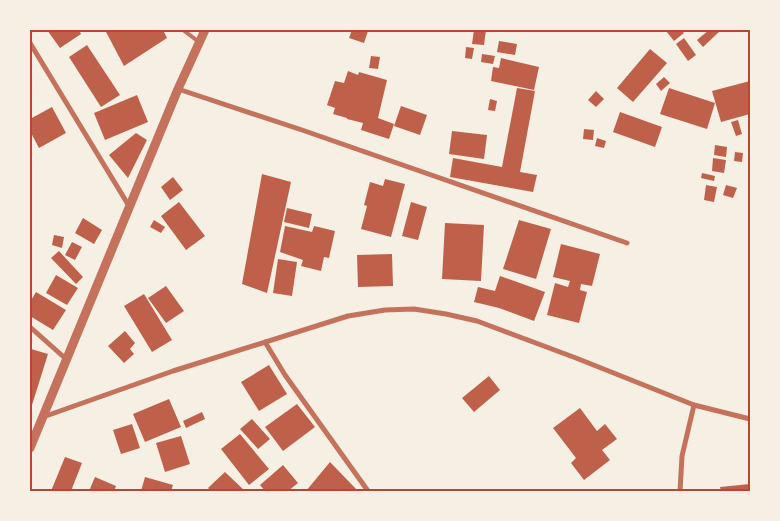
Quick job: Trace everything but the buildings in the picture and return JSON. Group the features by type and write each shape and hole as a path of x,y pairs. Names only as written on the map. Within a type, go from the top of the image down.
{"street":[{"path":"30,448 129,206 204,30"},
{"path":"30,43 129,206"},
{"path":"178,89 302,130 627,244"},
{"path":"43,417 173,371 348,316 385,310 414,309 446,314 477,322 576,358 694,405 750,419"},
{"path":"30,327 66,359"},
{"path":"266,342 285,375 368,491"},
{"path":"680,491 682,456 694,405"}],"lane":[{"path":"183,30 199,42"}]}
